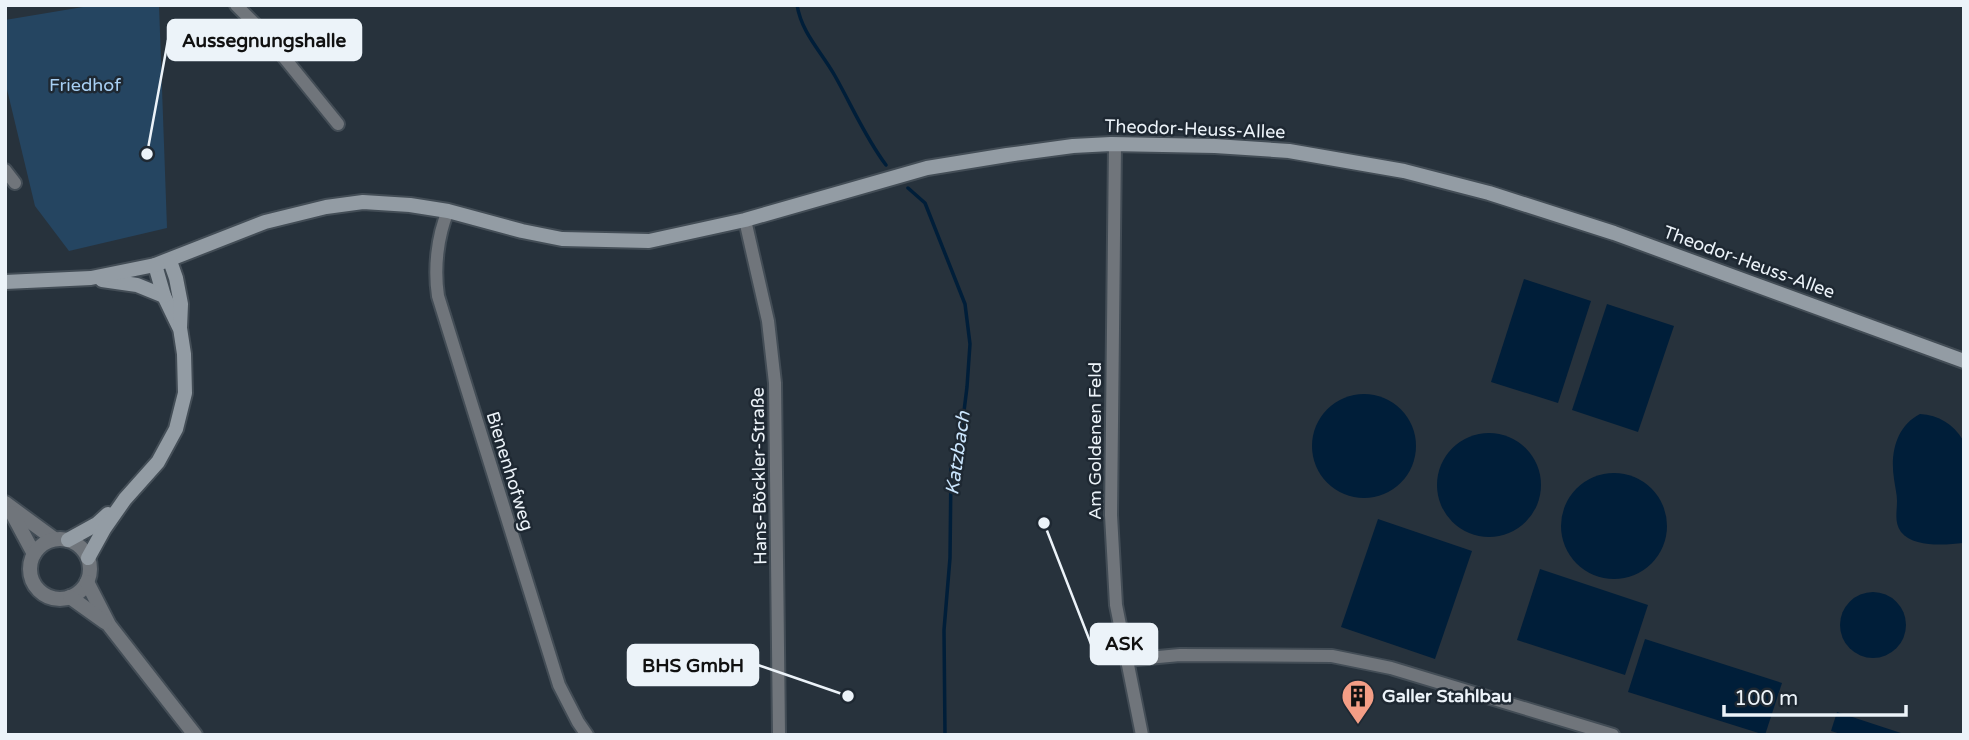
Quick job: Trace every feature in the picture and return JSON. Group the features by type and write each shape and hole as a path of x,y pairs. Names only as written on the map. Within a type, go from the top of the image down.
{"main road":[{"name":"Theodor-Heuss-Allee","path":"91,278 170,261 265,222 326,207 363,202 448,211 522,231 594,241 649,241 745,220 927,168 1073,146 1215,146 1289,151 1404,171 1489,193 1614,233 1964,361"},
{"path":"61,539 97,524 125,499 158,462 176,429 185,393 184,355 179,291 170,261"},
{"path":"155,265 164,296 180,328"},
{"path":"5,282 91,278 137,285 164,296"},
{"path":"88,558 125,499"}],"street":[{"path":"236,5 265,34 338,124"},
{"name":"Am Goldenen Feld","path":"1115,144 1111,514 1116,605 1142,735"},
{"path":"5,170 15,183"},
{"name":"Bienenhofweg","path":"448,211 443,224 435,276 438,296 559,685 587,735"},
{"name":"Hans-Böckler-Straße","path":"745,220 768,321 775,383 779,735"},
{"path":"8,506 61,539 80,546 88,558 90,574 83,589 70,597 52,598 37,588 30,571 34,554 46,542 61,539"},
{"path":"8,506 34,554"},
{"path":"87,582 109,625 195,735"},
{"path":"70,597 109,625"},
{"path":"1126,660 1180,655 1332,656 1391,668 1613,735"}],"green space":[{"name":"Friedhof","path":"95,5 159,5 167,228 69,251 35,206 5,81 5,20"}],"shaded area":[{"path":"1524,279 1591,301 1558,403 1491,382"},
{"path":"1607,304 1674,326 1638,432 1572,410"},
{"path":"1364,394 1384,398 1401,409 1412,426 1416,446 1412,466 1401,483 1384,494 1364,498 1344,494 1327,483 1316,466 1312,446 1316,426 1327,409 1344,398"},
{"path":"1920,414 1945,421 1963,440 1963,543 1939,545 1914,541 1901,532 1897,524 1894,451 1900,433"},
{"path":"1489,433 1509,437 1526,448 1537,465 1541,485 1537,505 1526,522 1509,533 1489,537 1469,533 1452,522 1441,505 1437,485 1441,465 1452,448 1469,437"},
{"path":"1614,473 1634,477 1652,488 1663,506 1667,526 1663,546 1652,564 1634,575 1614,579 1594,575 1576,564 1565,546 1561,526 1565,506 1576,488 1594,477"},
{"path":"1378,519 1472,551 1435,659 1341,627"},
{"path":"1540,569 1648,605 1625,675 1517,640"},
{"path":"1873,592 1886,595 1896,602 1903,612 1906,625 1903,638 1896,648 1886,655 1873,658 1860,655 1850,648 1843,638 1840,625 1843,612 1850,602 1860,595"},
{"path":"1645,639 1782,683 1765,735 1628,692"},
{"path":"1837,712 1901,733 1844,735 1831,731"}],"waterway":[{"name":"Katzbach","path":"797,5 808,34 886,165"},
{"name":"Katzbach","path":"908,188 925,203 965,304 970,344 961,435 951,468 950,558 944,630 945,735"}],"place":[{"name":"Aussegnungshalle","path":"147,154"},
{"name":"ASK","path":"1044,523"},
{"name":"BHS GmbH","path":"848,696"},
{"name":"Galler Stahlbau","path":"1358,726"}]}
